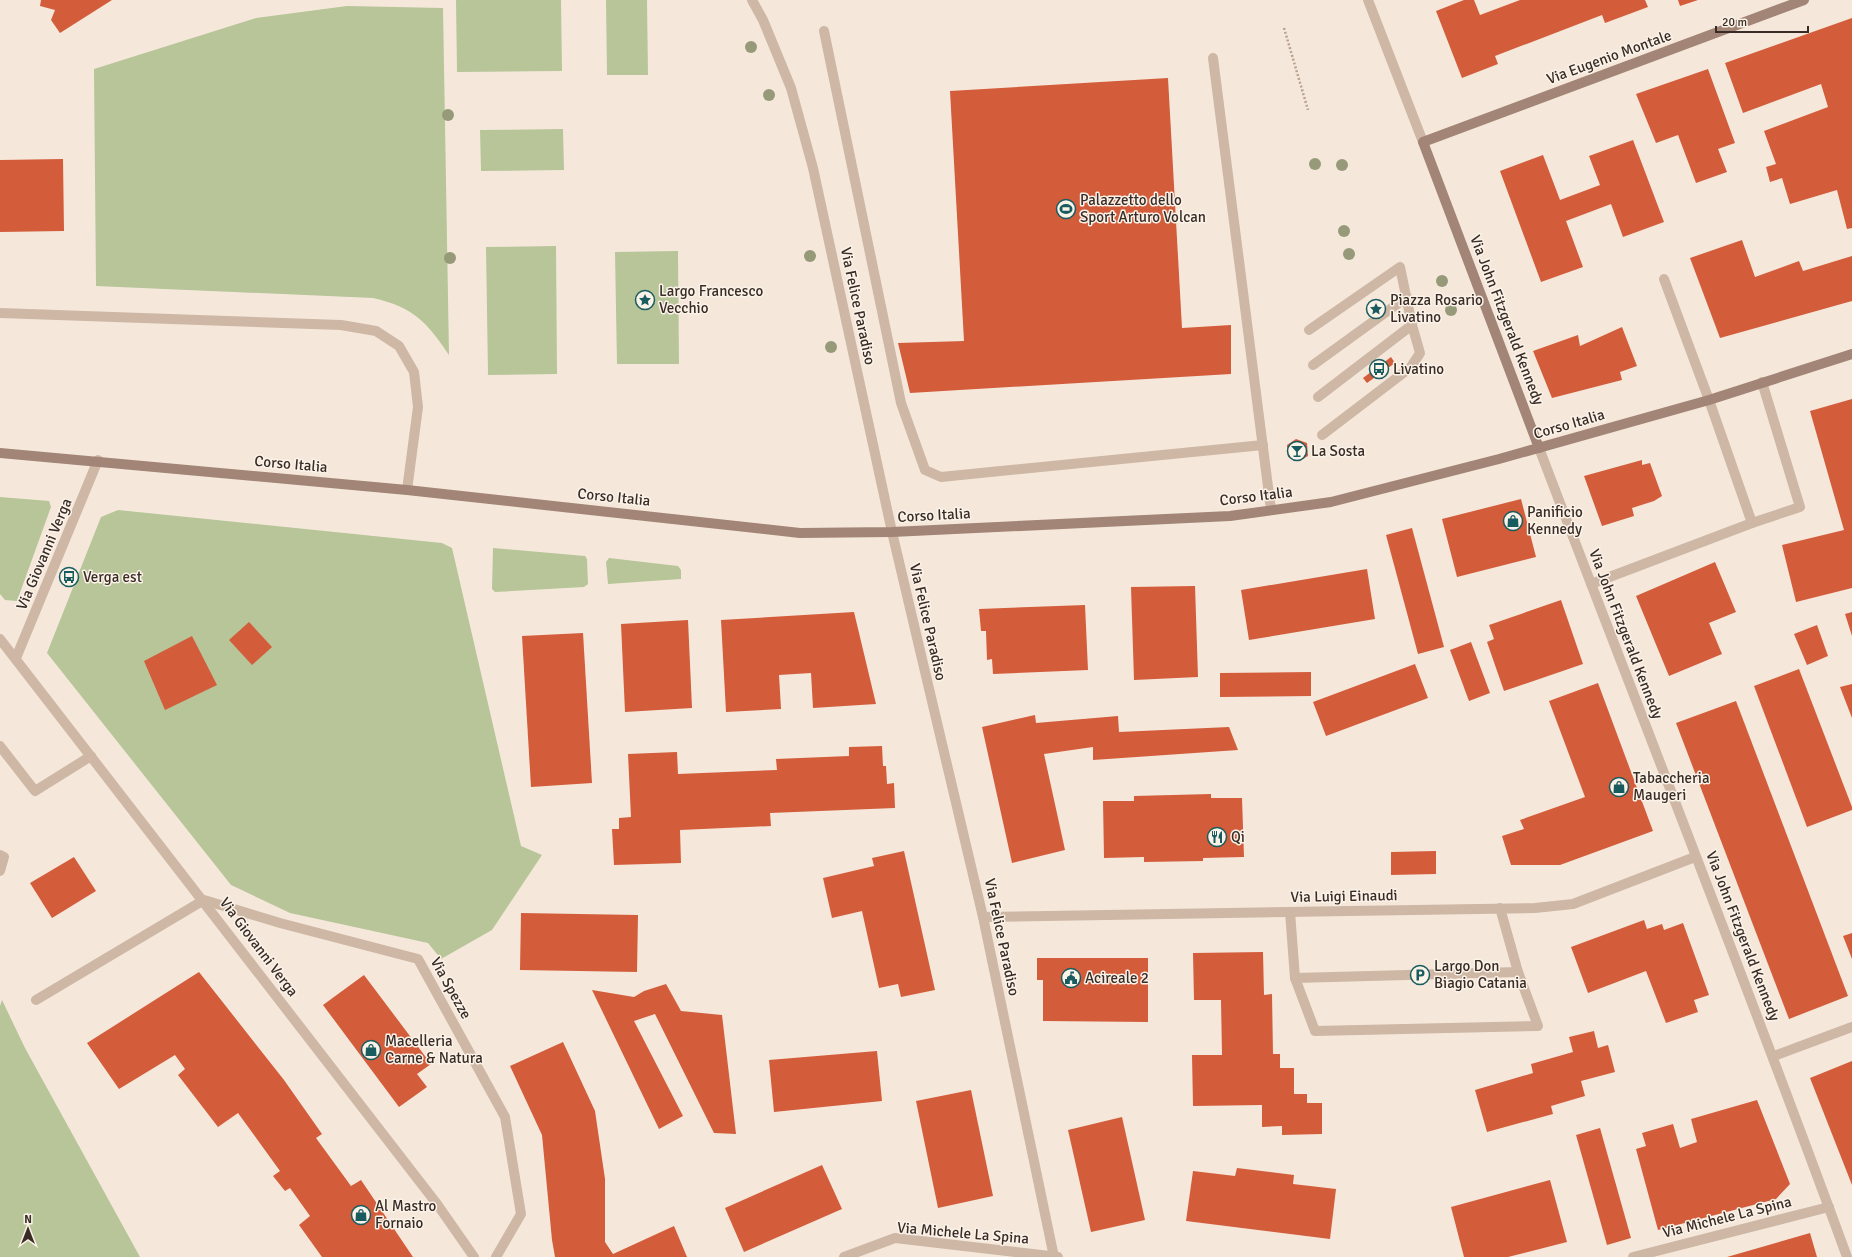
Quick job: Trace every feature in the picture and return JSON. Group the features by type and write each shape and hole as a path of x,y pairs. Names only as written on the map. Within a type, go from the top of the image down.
{"street":[{"name":"Via Felice Paradiso","path":"752,0 764,20 791,88 813,168 892,532 983,917 1055,1257"},
{"name":"Via John Fitzgerald Kennedy","path":"1368,0 1695,857 1774,1056 1847,1257"},
{"name":"Via Eugenio Montale","path":"1423,142 1804,0"},
{"path":"824,31 901,403 925,470 941,477 1263,446"},
{"path":"1213,58 1271,510"},
{"path":"1309,330 1400,267 1412,325 1420,353 1411,367 1322,435"},
{"path":"1664,279 1709,400 1752,523"},
{"path":"1313,365 1406,297"},
{"path":"0,313 341,325 376,331 399,346 414,372 418,408 408,490"},
{"path":"1318,397 1412,325"},
{"name":"Corso Italia","path":"0,453 98,460 408,490 800,533 892,532 1230,516 1331,502 1539,448 1709,400 1852,354"},
{"path":"1591,584 1800,506 1762,382"},
{"name":"Via Giovanni Verga","path":"16,658 98,460"},
{"name":"Via Giovanni Verga","path":"0,639 204,900 437,1204 474,1257"},
{"path":"0,746 35,791 92,756"},
{"path":"0,855 4,857 0,871"},
{"name":"Via Luigi Einaudi","path":"983,917 1535,908 1573,904 1695,857"},
{"path":"36,1000 204,900"},
{"name":"Via Spezze","path":"204,900 280,923 418,959 506,1117 521,1214 496,1257"},
{"path":"1290,912 1295,978 1315,1031 1538,1026 1518,972 1500,908"},
{"path":"1295,978 1518,972"},
{"path":"1774,1056 1852,1027"},
{"name":"Via Michele La Spina","path":"1633,1257 1829,1207"},
{"name":"Via Michele La Spina","path":"844,1257 895,1238 1055,1257"}],"path":[{"path":"1284,28 1308,110"}],"green space":[{"path":"456,0 561,0 562,71 457,72"},
{"path":"606,0 647,0 648,75 607,75"},
{"path":"347,6 443,8 449,355 426,325 409,311 399,306 373,298 96,286 94,69 256,18"},
{"path":"563,129 564,170 481,171 480,130"},
{"path":"556,246 557,374 488,375 486,247"},
{"path":"678,251 679,364 617,364 615,252"},
{"path":"0,497 49,501 51,507 17,601 5,600 0,594"},
{"path":"118,510 442,543 452,548 521,846 542,855 492,930 441,959 428,943 290,913 231,885 47,653 101,517"},
{"path":"493,548 585,556 587,559 588,584 584,587 495,592 492,589"},
{"path":"609,558 678,566 681,570 681,579 608,584 606,562"},
{"path":"2,1000 25,1048 140,1257 0,1257 0,1006"}],"building":[{"path":"41,0 112,0 60,33 51,20 55,10 40,6"},
{"path":"1464,0 1474,0 1480,15 1520,0 1645,0 1648,7 1605,23 1602,15 1495,56 1498,64 1462,78 1436,11"},
{"path":"1678,0 1698,0 1680,6"},
{"path":"1852,18 1852,228 1847,229 1837,190 1790,204 1782,178 1770,182 1766,167 1776,164 1764,131 1828,107 1821,84 1743,113 1725,63"},
{"path":"1708,69 1735,143 1718,149 1727,172 1696,183 1678,135 1656,143 1636,94"},
{"name":"Palazzetto dello Sport Arturo Volcan","path":"1168,78 1182,328 1231,325 1231,374 910,393 898,343 964,341 950,91"},
{"path":"1633,140 1664,222 1623,237 1611,204 1566,221 1583,267 1541,282 1500,171 1543,155 1560,200 1600,185 1589,156"},
{"path":"63,159 64,231 0,232 0,160"},
{"path":"1742,240 1755,277 1799,261 1803,271 1852,256 1852,301 1720,338 1690,258"},
{"path":"1622,327 1637,366 1620,372 1622,380 1552,398 1533,351 1578,335 1580,346"},
{"path":"1391,357 1395,363 1367,383 1363,378"},
{"path":"1852,399 1852,588 1796,602 1782,545 1844,530 1810,411"},
{"name":"La Sosta","path":"1296,439 1307,443 1308,456 1299,461 1288,457 1287,445"},
{"path":"1642,460 1642,465 1650,463 1662,496 1654,501 1632,508 1634,516 1602,526 1584,476"},
{"path":"1521,499 1536,557 1457,577 1442,519"},
{"path":"1412,528 1444,647 1418,654 1386,535"},
{"path":"1715,562 1736,612 1709,623 1722,654 1669,676 1636,596"},
{"path":"1367,569 1375,619 1249,640 1241,590"},
{"path":"1195,586 1198,677 1134,680 1131,587"},
{"path":"1561,600 1583,664 1504,691 1487,642 1494,639 1489,625"},
{"path":"1085,605 1088,670 993,674 992,659 987,660 986,631 981,631 979,609"},
{"path":"854,612 876,704 813,708 811,673 779,675 781,709 726,712 721,620"},
{"path":"1852,612 1852,636 1845,614"},
{"path":"688,620 692,708 625,712 621,624"},
{"path":"249,622 272,647 252,665 229,640"},
{"path":"1817,625 1828,656 1807,665 1794,634"},
{"path":"583,633 592,783 531,787 522,636"},
{"path":"192,636 217,685 165,710 144,661"},
{"path":"1471,642 1490,693 1469,701 1450,650"},
{"path":"1415,664 1428,698 1326,736 1313,702"},
{"path":"1799,669 1852,807 1852,810 1807,827 1754,686"},
{"path":"1311,672 1311,696 1220,697 1220,673"},
{"path":"1598,683 1653,831 1560,865 1511,865 1502,836 1524,829 1520,820 1585,797 1549,701"},
{"path":"1852,684 1852,718 1840,687"},
{"path":"1736,701 1848,996 1789,1019 1676,723"},
{"path":"1035,715 1036,723 1118,716 1119,732 1229,727 1238,750 1093,760 1093,747 1044,754 1065,850 1012,863 982,727"},
{"path":"882,746 883,766 886,766 887,784 894,783 895,808 770,813 771,826 680,830 681,863 614,865 612,829 619,829 619,818 631,817 628,754 677,752 678,774 777,770 776,759 849,756 849,747"},
{"path":"1211,794 1211,798 1242,798 1244,857 1203,858 1203,861 1144,862 1144,857 1104,858 1103,801 1134,801 1134,796"},
{"path":"904,851 935,990 901,997 898,984 879,988 862,911 832,918 823,878 874,866 872,858"},
{"path":"1436,851 1436,874 1391,875 1391,852"},
{"path":"74,857 96,891 52,918 30,883"},
{"path":"521,913 638,915 637,972 520,970"},
{"path":"1644,920 1647,929 1662,924 1664,930 1683,923 1709,995 1694,1000 1698,1012 1666,1023 1646,971 1588,993 1571,947"},
{"path":"1852,933 1852,959 1843,936"},
{"path":"1263,952 1264,995 1272,994 1273,1054 1280,1054 1280,1068 1294,1068 1294,1094 1307,1094 1307,1103 1322,1103 1322,1134 1282,1135 1282,1126 1262,1127 1262,1105 1193,1106 1192,1055 1222,1055 1221,1000 1194,1000 1193,953"},
{"path":"1037,958 1148,958 1148,1022 1043,1021 1043,980 1037,980"},
{"path":"199,972 284,1080 322,1134 316,1138 351,1186 361,1180 413,1257 322,1257 299,1225 310,1216 290,1188 285,1191 273,1176 280,1171 238,1113 218,1127 178,1075 185,1069 175,1055 119,1089 87,1043"},
{"path":"364,975 431,1064 417,1074 427,1087 399,1107 323,1005"},
{"path":"666,984 681,1011 722,1015 736,1134 714,1133 655,1014 634,1021 683,1116 659,1129 592,990 634,997 644,991"},
{"path":"1594,1031 1598,1048 1608,1045 1615,1072 1581,1081 1585,1096 1551,1106 1553,1114 1487,1132 1475,1090 1533,1073 1531,1064 1573,1052 1569,1037"},
{"path":"563,1042 595,1111 605,1179 605,1242 613,1254 674,1226 687,1257 555,1257 542,1135 510,1066"},
{"path":"877,1051 882,1101 774,1112 769,1060"},
{"path":"1852,1061 1852,1185 1810,1078"},
{"path":"971,1090 993,1196 938,1208 916,1101"},
{"path":"1757,1100 1790,1184 1776,1199 1658,1230 1636,1149 1646,1146 1642,1133 1673,1124 1680,1148 1697,1142 1691,1119"},
{"path":"1122,1117 1145,1220 1091,1232 1068,1130"},
{"path":"1600,1128 1631,1238 1607,1245 1576,1135"},
{"path":"822,1165 842,1209 744,1252 725,1208"},
{"path":"1237,1168 1294,1175 1293,1184 1336,1189 1330,1239 1186,1221 1193,1171 1235,1176"},
{"path":"1550,1180 1567,1242 1508,1257 1464,1257 1451,1207"},
{"path":"1810,1233 1817,1257 1727,1257"}],"place":[{"name":"Palazzetto dello Sport Arturo Volcan","path":"1066,209"},
{"name":"Largo Francesco Vecchio","path":"645,300"},
{"name":"Piazza Rosario Livatino","path":"1376,309"},
{"name":"Livatino","path":"1379,369"},
{"name":"La Sosta","path":"1297,451"},
{"name":"Panificio Kennedy","path":"1513,521"},
{"name":"Verga est","path":"69,577"},
{"name":"Tabaccheria Maugeri","path":"1619,787"},
{"name":"Qi","path":"1217,837"},
{"name":"Largo Don Biagio Catania","path":"1420,975"},
{"name":"Acireale 2","path":"1071,978"},
{"name":"Macelleria Carne & Natura","path":"371,1050"},
{"name":"Al Mastro Fornaio","path":"361,1215"}]}
